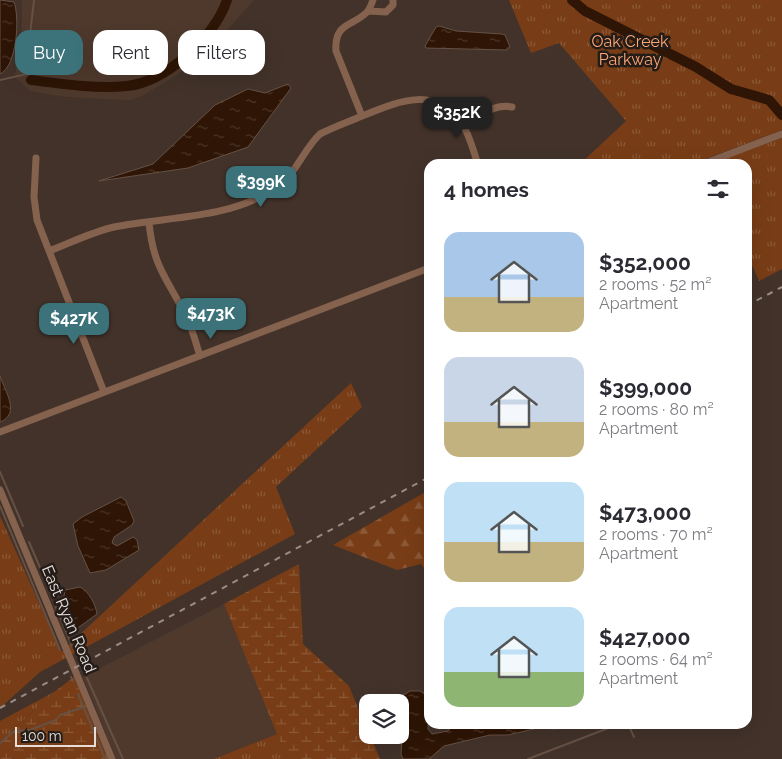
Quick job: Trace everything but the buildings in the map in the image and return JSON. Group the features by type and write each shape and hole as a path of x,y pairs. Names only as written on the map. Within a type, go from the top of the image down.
{"street":[{"path":"362,116 336,50 335,41 342,27 368,11 373,0"},
{"path":"368,11 386,12 393,5 393,0"},
{"path":"49,251 112,227 226,209 257,198 277,187 290,175 310,144 320,134 402,100 414,98 435,102 445,108 464,126 476,159"},
{"path":"464,126 493,109 506,106 512,107"},
{"path":"716,159 782,134"},
{"path":"36,158 34,197 37,220 104,392"},
{"path":"149,222 155,259 165,282 186,316 200,356"},
{"path":"0,432 424,270"},
{"name":"East Ryan Road","path":"0,490 112,759"}],"shaded area":[{"path":"22,0 254,0 227,30 178,30 178,74 142,96 129,100 65,97 30,91 17,79 15,75 83,75 83,30 21,30"},
{"path":"224,604 277,734 214,759 116,759 83,677"}],"green space":[{"name":"Oak Creek Parkway","path":"509,0 782,0 782,130 705,159 585,159 626,121 559,43 531,53"},
{"path":"782,138 782,269 759,281 752,265 752,159 724,159"},
{"path":"351,383 362,407 276,487 295,534 40,672 0,708 0,516 61,652"},
{"path":"424,493 424,568 421,564 397,570 333,545"},
{"path":"299,564 303,644 349,686 359,710 359,744 374,744 380,759 287,759 224,604"},
{"path":"74,677 108,759 0,759 0,742 54,692"},
{"path":"54,692 0,742 0,721"},
{"path":"277,734 287,759 214,759"}],"water":[{"path":"0,0 14,2 17,30 15,30 15,45 10,62 0,74"},
{"path":"439,26 456,31 502,34 505,35 510,47 506,50 426,48 425,46 436,27"},
{"path":"288,84 291,88 248,147 188,168 99,181 153,164 215,105 248,89 265,93"},
{"path":"0,376 11,408 10,414 0,422"},
{"path":"121,497 126,501 134,521 132,525 114,537 112,543 117,546 133,537 137,540 139,550 106,570 90,573 78,546 73,524 82,517"},
{"path":"80,587 91,598 97,614 75,630 71,613 66,608 64,596 65,590"},
{"path":"410,691 420,691 424,694 424,729 428,729 432,734 450,729 534,729 508,735 490,735 444,746 429,759 403,759 401,754 402,744 409,744 409,694 405,694"}],"waterway":[{"path":"31,80 26,69 34,0"},
{"path":"31,80 103,87 142,83 173,67 187,55 212,28 227,0"},
{"path":"572,0 585,11 696,67 731,89 769,100 782,115"},
{"path":"0,80 22,75"},
{"path":"0,472 23,526"},
{"path":"0,506 60,650"},
{"path":"29,542 53,598"},
{"path":"56,607 73,648"},
{"path":"71,677 73,681"},
{"path":"87,678 123,759"},
{"path":"78,694 105,759"},
{"path":"0,743 14,731 30,730 56,720 60,715 84,707"},
{"path":"528,759 606,729"},
{"path":"630,729 634,737"}],"railway":[{"path":"752,303 782,287"},
{"path":"0,708 424,480"}]}
